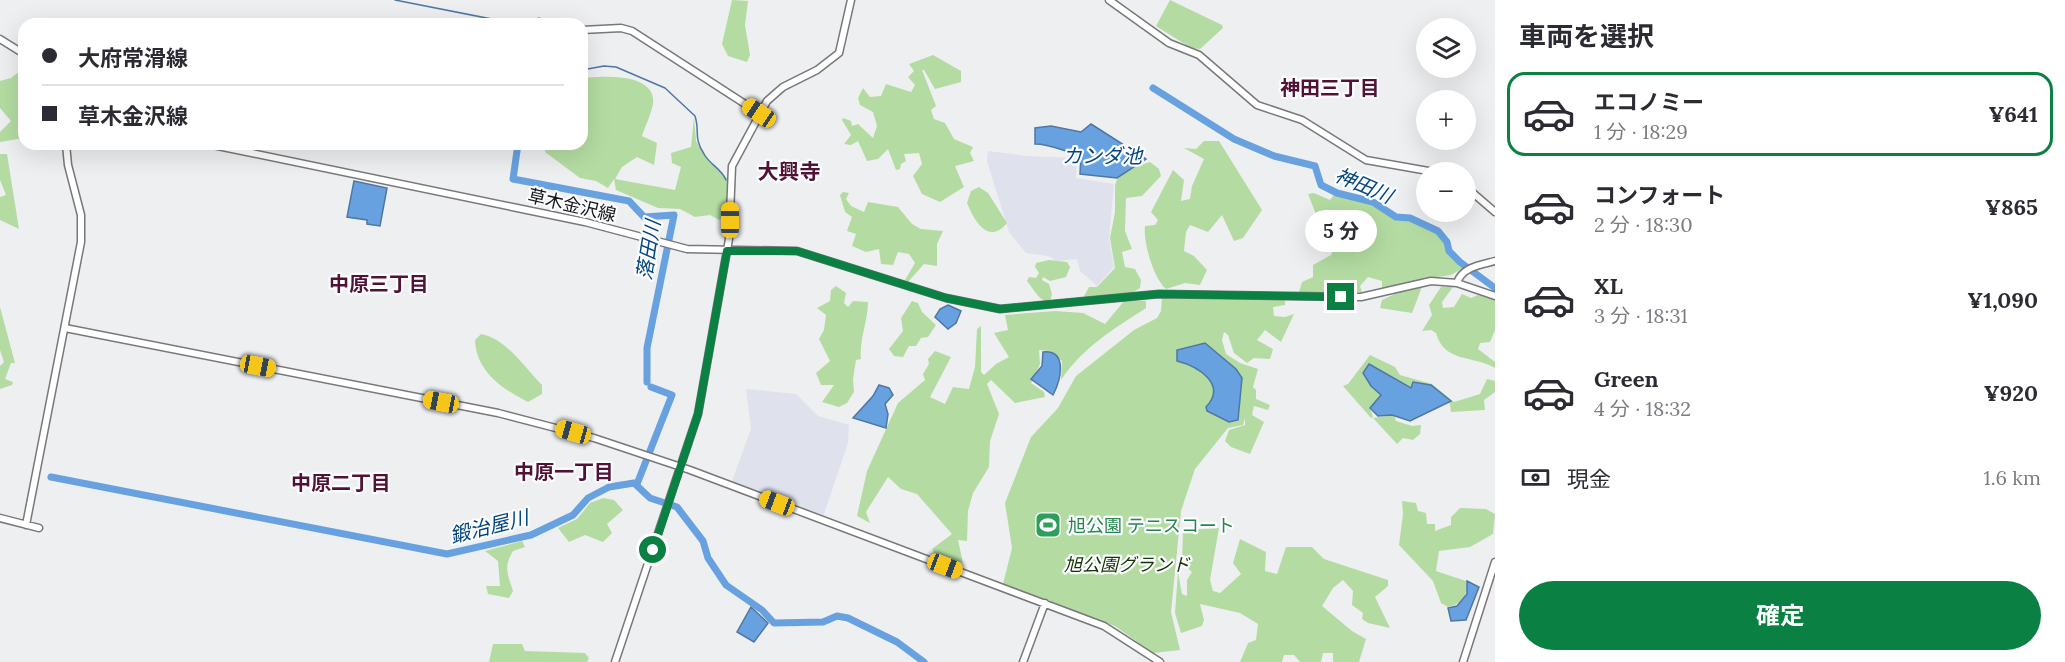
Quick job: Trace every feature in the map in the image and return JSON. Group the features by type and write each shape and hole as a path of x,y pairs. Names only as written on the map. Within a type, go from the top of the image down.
{"street":[{"path":"615,662 698,414 727,251 732,166 767,101 783,87 834,58 844,38 851,0"},
{"path":"1109,0 1169,43 1199,55 1257,105 1302,120 1366,160 1416,169"},
{"path":"588,30 621,28 632,31 759,113"},
{"path":"0,39 18,50"},
{"path":"26,525 65,328 82,228 67,150"},
{"name":"草木金沢線","path":"237,150 585,222 687,249 797,251 946,298 1000,309 1159,294 1360,297 1431,281 1456,283 1495,296"},
{"path":"1476,196 1495,213"},
{"path":"1456,283 1459,275 1470,268 1495,261"},
{"path":"65,328 498,413 617,444 1045,603 1116,632 1160,662"},
{"path":"0,518 39,528"},
{"path":"1463,662 1495,562"},
{"path":"1023,662 1045,603"}],"shaded area":[{"path":"988,151 1027,156 1077,158 1076,178 1114,184 1109,239 1114,267 1097,286 1080,271 1077,259 1057,261 1048,256 1026,253 1017,242 1009,232 987,161"},
{"path":"746,389 796,394 818,416 849,425 848,443 822,520 730,486 751,429"}],"green space":[{"path":"732,0 748,1 745,25 750,55 747,62 728,56 722,44"},
{"path":"1170,0 1222,25 1223,28 1200,49 1191,48 1156,26"},
{"path":"933,55 961,71 961,82 935,89 922,70 936,106 931,110 934,119 945,123 954,139 973,147 970,153 974,161 955,166 964,187 940,202 922,194 913,176 922,164 919,153 904,154 906,161 901,164 900,169 896,170 888,149 878,159 867,161 858,141 851,145 844,144 851,135 842,120 843,118 851,121 852,126 858,124 873,138 877,126 873,112 860,105 858,98 863,88 870,97 881,96 886,84 911,92 915,85 908,77 914,71 909,64"},
{"path":"18,73 18,139 0,142 0,132 11,121 0,108 0,81 11,78"},
{"path":"614,77 638,81 652,94 653,104 642,136 657,143 654,165 637,157 622,167 615,179 675,190 681,167 672,163 671,153 691,147 694,117 696,141 709,161 728,179 726,213 719,220 710,215 695,217 680,209 658,208 616,190 614,179 608,188 596,181 580,178 545,150 588,150 588,78"},
{"path":"1204,141 1219,141 1262,210 1243,238 1234,241 1222,215 1208,232 1190,225 1186,232 1184,251 1194,256 1207,270 1200,285 1185,283 1166,289 1157,277 1150,260 1145,226 1155,225 1158,220 1151,212 1173,170 1184,180 1181,201 1190,199 1192,186 1204,159 1184,148 1196,149"},
{"path":"0,154 7,154 19,229 0,220 0,197 6,195 0,180"},
{"path":"1150,162 1159,169 1161,176 1142,196 1126,198 1125,231 1132,249 1122,252 1125,267 1135,269 1141,280 1140,288 1130,294 1083,298 1089,287 1097,287 1115,268 1110,238 1115,212 1115,185 1120,172"},
{"path":"979,187 988,193 1007,223 994,232 988,231 978,223 967,203 971,191"},
{"path":"843,192 849,193 846,199 851,206 864,212 868,202 898,207 912,224 921,229 943,231 937,244 937,266 924,264 908,282 905,280 915,263 909,254 898,252 893,265 881,264 879,249 866,252 852,246 856,234 847,231 852,217 845,212 840,195"},
{"path":"1336,192 1359,195 1403,221 1411,219 1437,230 1452,254 1465,267 1451,275 1425,279 1412,313 1380,308 1382,300 1395,294 1394,288 1382,289 1382,281 1368,277 1360,286 1362,292 1299,292 1302,282 1313,277 1313,265 1331,255 1339,237 1319,222 1308,194 1314,193 1330,200"},
{"path":"1049,260 1067,262 1070,267 1066,277 1050,281 1043,277 1042,280 1049,284 1052,294 1050,302 1040,297 1027,281 1029,277 1036,278 1039,273 1035,267 1036,263"},
{"path":"836,286 846,293 844,303 848,307 853,301 868,302 861,344 861,359 856,360 853,379 854,392 847,403 839,407 822,402 834,385 821,385 816,373 830,361 819,339 824,330 826,315 817,308 830,301 831,290"},
{"path":"1441,287 1453,287 1442,302 1443,308 1454,307 1462,294 1471,298 1478,295 1495,300 1495,330 1490,342 1480,343 1478,349 1495,362 1495,368 1452,354 1440,343 1436,333 1431,330 1422,331 1432,315 1429,305"},
{"name":"旭公園グランド","path":"1162,298 1285,298 1285,305 1273,307 1274,316 1285,317 1294,314 1281,342 1265,330 1257,340 1273,349 1270,359 1254,358 1247,363 1234,353 1228,335 1224,332 1222,340 1226,354 1240,363 1258,369 1253,387 1256,390 1256,399 1270,405 1268,410 1254,406 1252,415 1264,422 1250,454 1231,447 1225,441 1229,430 1245,425 1245,418 1243,425 1228,428 1195,469 1181,511 1171,612 1180,650 1153,653 1115,626 1003,584 1012,548 1005,503 1031,437 1058,408 1076,376 1134,330 1157,318 1161,311"},
{"path":"1125,300 1146,301 1146,308 1089,348 1061,380 1062,361 1050,351 1039,350 1040,364 1031,383 1044,392 1045,397 1015,403 991,380 987,384 999,414 990,441 989,467 973,493 968,511 967,541 958,540 963,563 935,554 932,549 952,534 917,494 901,489 888,477 866,512 870,523 857,516 867,471 898,403 925,380 923,374 929,364 928,359 935,351 951,357 930,397 945,404 953,387 969,389 975,367 977,329 981,326 981,372 984,375 996,364 1009,357 994,333 1008,330 1005,315 1055,311 1083,313 1105,324"},
{"path":"912,301 918,303 922,312 936,325 928,337 921,338 916,346 909,346 903,357 894,356 889,349 903,331 901,318"},
{"path":"0,307 15,363 11,363 5,379 13,382 12,385 0,389 0,366 4,362 0,350"},
{"path":"481,334 499,342 515,355 542,385 542,394 528,402 492,378 485,370 476,351 475,340"},
{"path":"1370,355 1395,367 1400,375 1432,384 1454,402 1480,394 1487,379 1495,381 1495,392 1484,400 1485,410 1451,412 1450,404 1431,389 1413,388 1373,368 1366,379 1376,382 1381,390 1379,400 1370,408 1373,417 1371,418 1343,386 1348,384"},
{"path":"1394,415 1396,421 1412,426 1421,425 1420,434 1413,440 1403,438 1397,444 1373,418"},
{"path":"603,498 614,500 623,510 607,524 612,533 603,542 585,535 569,542 558,528 577,519 590,503"},
{"path":"1402,501 1416,503 1418,511 1426,513 1427,524 1435,524 1435,531 1451,525 1451,517 1460,508 1486,509 1495,514 1493,534 1470,547 1439,551 1436,571 1466,581 1467,590 1457,604 1448,607 1441,603 1433,581 1399,545 1403,514"},
{"path":"1219,528 1210,580 1213,591 1220,593 1241,574 1233,563 1240,539 1266,552 1265,571 1277,574 1286,547 1312,547 1324,559 1388,580 1388,586 1375,597 1390,628 1368,623 1362,619 1363,613 1352,605 1353,591 1343,580 1333,588 1322,606 1352,631 1366,639 1359,662 1333,662 1333,653 1323,653 1321,662 1300,662 1294,655 1284,655 1282,662 1240,662 1248,643 1256,640 1258,624 1240,613 1200,604 1204,620 1202,626 1181,633 1175,613 1178,572 1182,594 1187,596 1187,580 1192,572 1182,563 1183,530"},
{"path":"522,541 525,547 513,551 508,562 507,571 513,591 509,598 488,594 486,586 500,586 498,561 485,551"},
{"path":"493,644 522,644 525,651 585,653 589,658 587,662 489,662"}],"water":[{"name":"カンダ池","path":"1091,124 1146,159 1117,178 1080,174 1081,155 1047,145 1035,144 1035,128 1051,126 1081,132"},
{"path":"354,181 387,188 380,226 367,224 367,220 347,217"},
{"path":"948,305 961,311 956,323 948,329 935,317 940,309"},
{"path":"1205,343 1236,369 1242,378 1238,420 1229,422 1207,411 1206,407 1214,391 1212,384 1201,372 1177,361 1177,350"},
{"path":"1043,352 1051,352 1057,356 1059,361 1060,375 1053,395 1031,379 1042,366"},
{"path":"1369,364 1411,388 1413,382 1431,385 1451,401 1410,421 1392,415 1378,416 1370,408 1381,395 1371,386 1363,373"},
{"path":"879,385 889,388 893,395 885,404 888,414 886,428 853,418 873,396"},
{"path":"1467,581 1479,587 1466,620 1451,621 1448,608 1457,606 1467,594"},
{"path":"751,607 768,623 754,642 737,632"}],"waterway":[{"path":"395,0 486,18"},
{"path":"588,69 604,66 616,67 665,88 695,116 701,148 706,158 726,180"},
{"name":"神田川","path":"1153,88 1234,139 1274,156 1315,166 1321,185 1337,193 1373,202 1396,217 1410,218 1438,231 1447,242 1449,251 1495,288"},
{"name":"落田川","path":"517,150 513,179 629,201 644,217 674,215 647,348 647,382"},
{"name":"落田川","path":"637,484 672,395 651,387"},
{"name":"鍛治屋川","path":"51,477 447,554 531,535 573,515 588,498 609,487 634,483 650,498 677,507 703,541 708,558 726,585 762,610 774,623 823,622 837,616 848,618 897,642 924,662"}],"place":[{"name":"旭公園 テニスコート","path":"1048,525"}],"district":[{"name":"神田三丁目","path":"1330,87"},
{"name":"大興寺","path":"789,171"},
{"name":"中原三丁目","path":"379,283"},
{"name":"中原一丁目","path":"564,471"},
{"name":"中原二丁目","path":"341,482"}],"route":[{"path":"653,550 698,414 727,251 797,251 946,298 1000,309 1159,294 1227,293 1341,297"}]}
